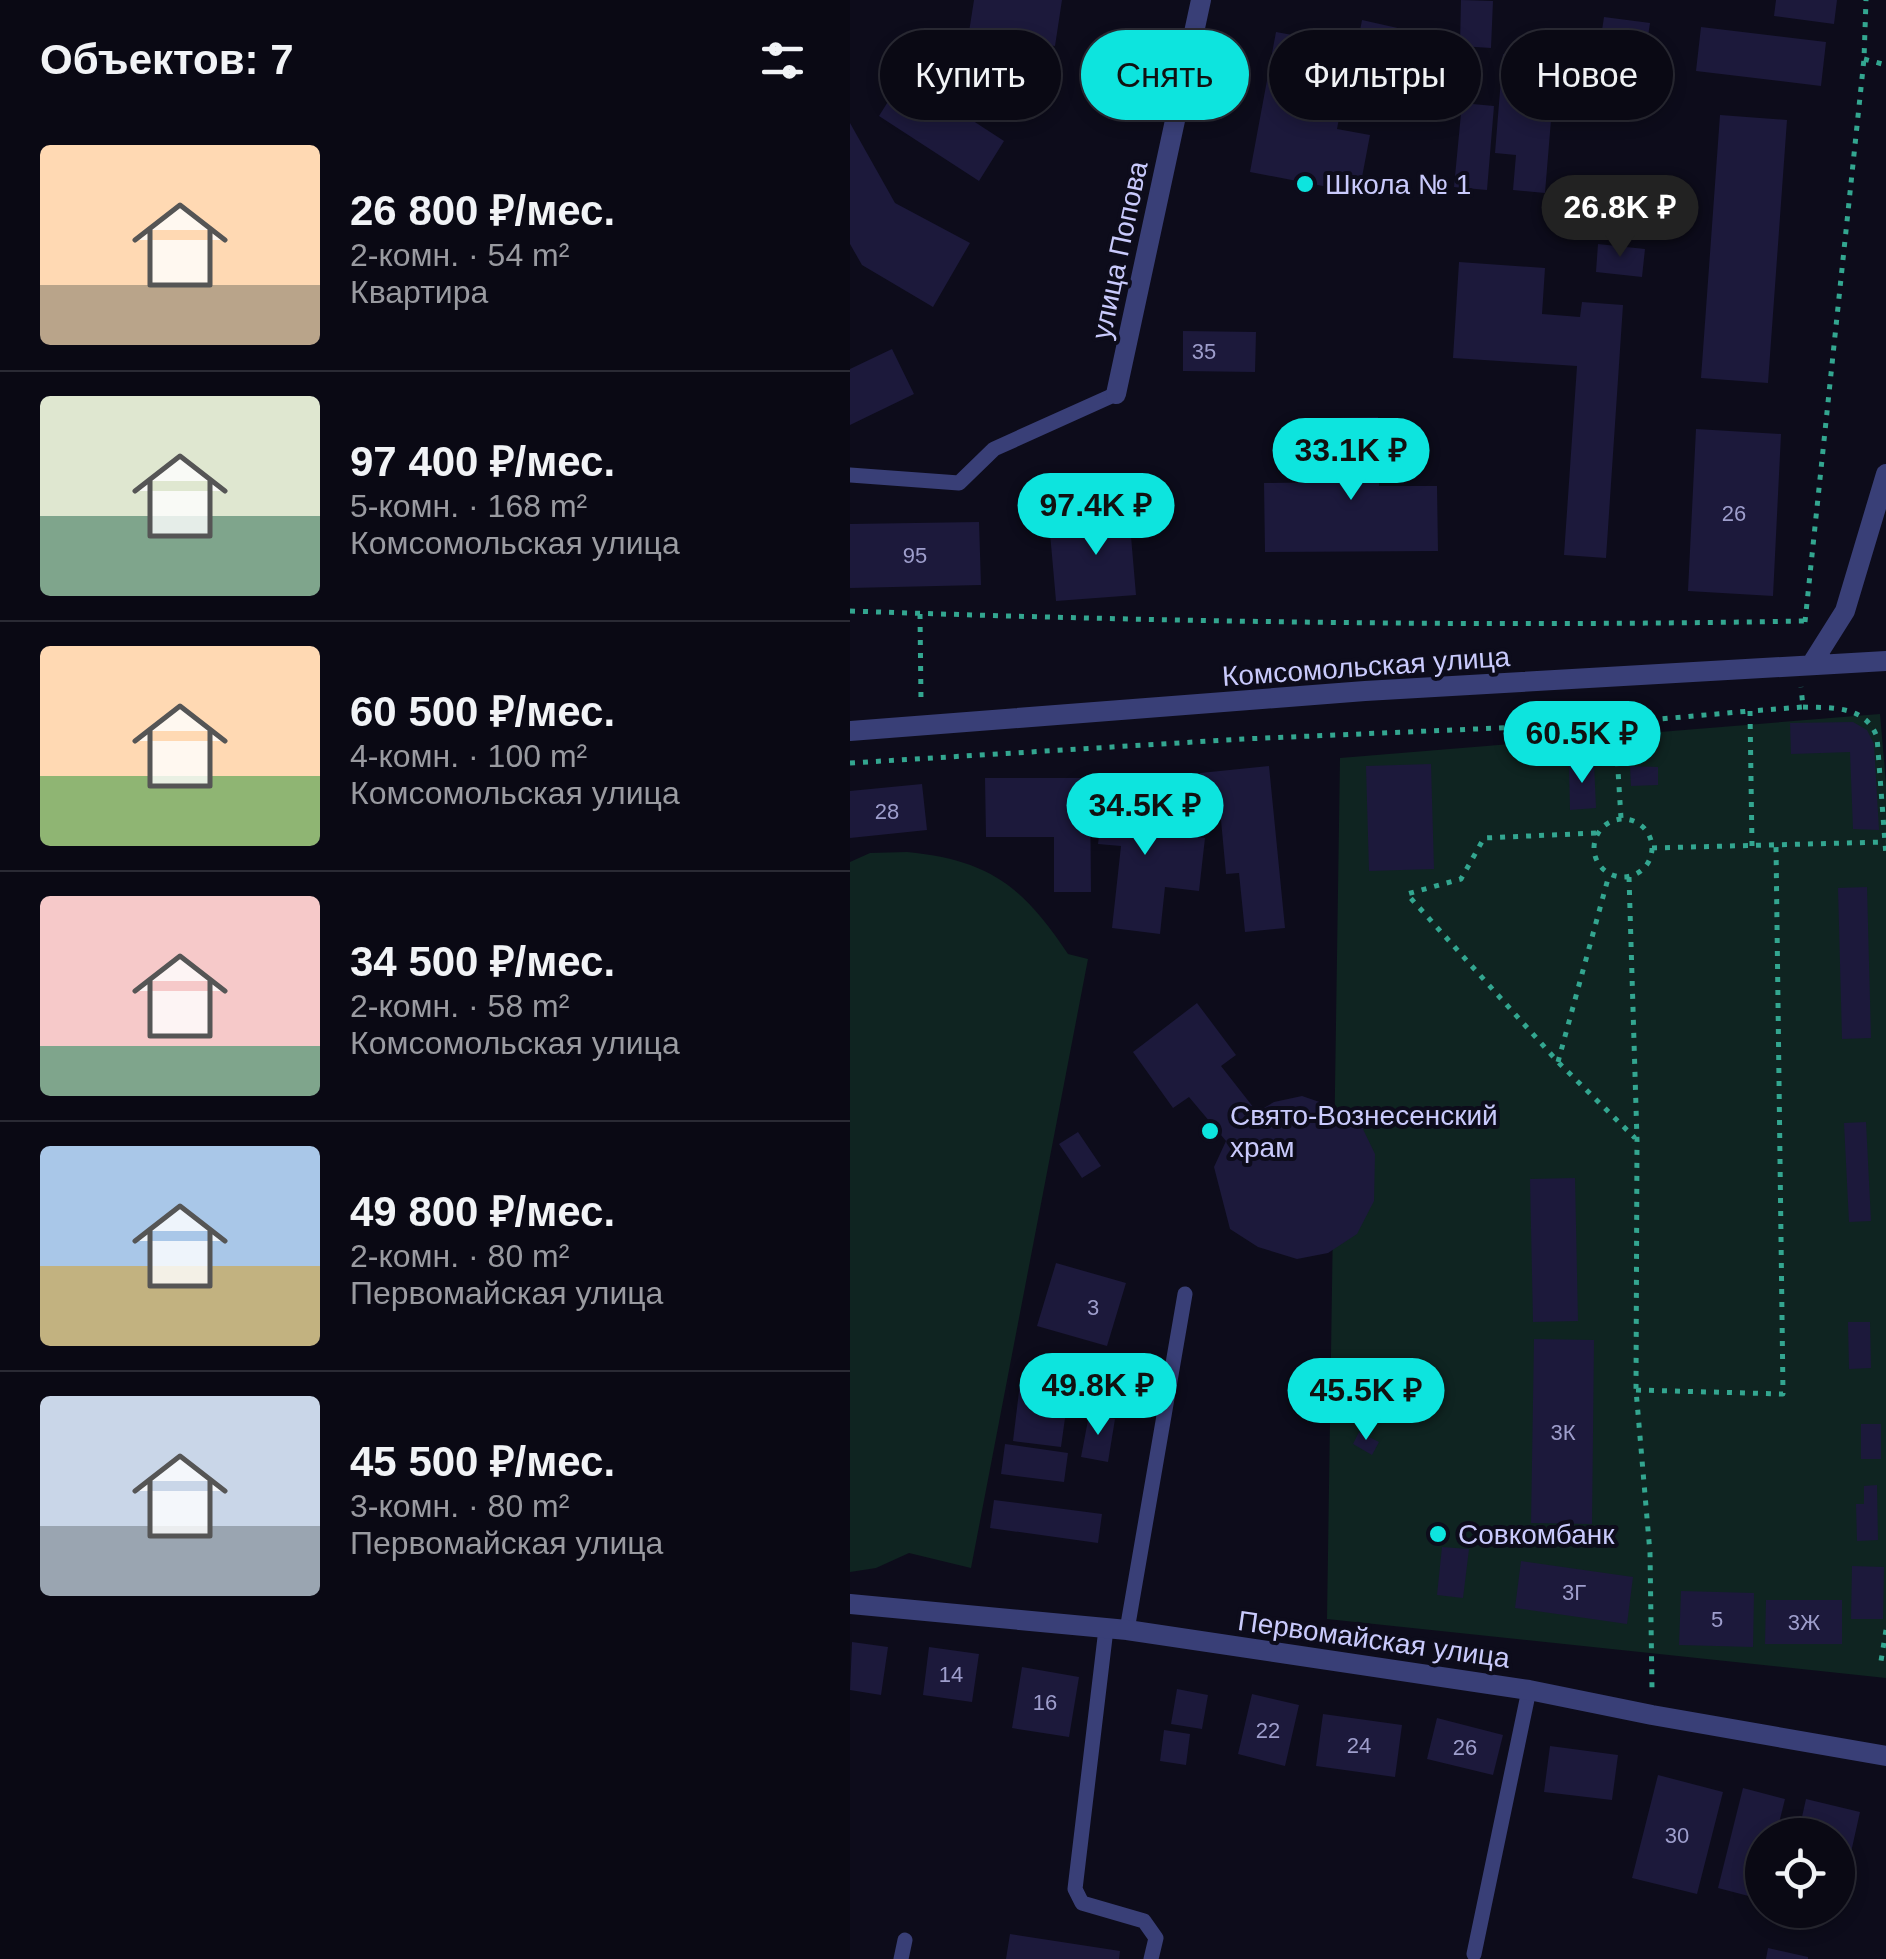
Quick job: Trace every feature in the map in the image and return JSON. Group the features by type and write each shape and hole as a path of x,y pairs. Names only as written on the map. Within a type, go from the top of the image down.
{"street":[{"name":"улица Попова","path":"1116,394 1201,0"},
{"path":"1806,666 1845,611 1886,474"},
{"name":"Комсомольская улица","path":"850,731 1365,692 1886,660"},
{"name":"Первомайская улица","path":"850,1604 1117,1630 1528,1690 1886,1756"}],"lane":[{"path":"850,475 959,483 994,448 1116,394"},
{"path":"1151,1959 1156,1938 1144,1921 1082,1903 1075,1889 1117,1630 1186,1294"},
{"path":"1474,1954 1528,1690"},
{"path":"900,1959 905,1940"}],"path":[{"path":"1803,707 1805,620 1864,59 1866,0"},
{"path":"1864,59 1886,64"},
{"path":"850,611 1162,622 1542,626 1805,620"},
{"path":"920,614 923,758"},
{"path":"850,763 1616,723 1803,707 1849,709 1872,724 1876,738 1886,856"},
{"path":"1750,711 1752,846"},
{"path":"1616,723 1621,818"},
{"path":"1621,818 1637,821 1648,832 1652,848 1650,861 1641,872 1629,877 1609,875 1597,864 1596,833 1606,822 1621,818"},
{"path":"1596,833 1484,838 1462,878 1408,894 1558,1062 1637,1140"},
{"path":"1652,848 1886,842"},
{"path":"1636,1390 1783,1394 1776,846"},
{"path":"1558,1062 1609,875"},
{"path":"1629,877 1637,1140 1636,1390 1650,1553 1652,1715"},
{"path":"1886,1630 1881,1661 1886,1661"}],"green space":[{"path":"1880,714 1886,783 1886,1678 1327,1619 1340,758"},
{"path":"907,852 960,862 1001,880 1035,910 1068,954 1088,959 971,1568 909,1553 876,1568 850,1572 850,862 870,853"}],"building":[{"path":"974,0 1062,0 1057,30 969,30"},
{"path":"1461,0 1493,1 1491,48 1481,47 1481,30 1460,30"},
{"path":"1776,0 1837,0 1834,24 1774,16"},
{"path":"1604,17 1650,23 1649,30 1602,30"},
{"path":"1362,20 1402,29 1402,30 1360,30"},
{"path":"1701,27 1826,42 1821,86 1696,71"},
{"path":"1269,70 1269,120 1339,120 1337,129 1370,135 1359,193 1250,172"},
{"path":"1501,79 1501,120 1551,120 1545,193 1513,190 1516,155 1495,153"},
{"path":"1481,105 1494,106 1487,190 1454,187 1460,120 1481,120"},
{"path":"1720,115 1787,120 1768,383 1701,378"},
{"path":"885,120 972,120 1004,141 979,181"},
{"path":"850,123 895,203 970,243 933,307 862,265 850,244"},
{"path":"1598,244 1645,249 1642,277 1596,272"},
{"path":"1459,262 1545,268 1542,314 1580,317 1582,302 1623,305 1606,558 1564,555 1577,366 1453,358"},
{"path":"1183,331 1256,332 1255,372 1183,371"},
{"path":"892,349 914,394 850,425 850,369"},
{"path":"1378,417 1379,486 1437,486 1438,551 1265,552 1264,483 1328,482 1327,418"},
{"path":"1696,429 1781,434 1773,596 1688,591"},
{"path":"1128,501 1136,595 1056,601 1050,533 1099,529 1097,503"},
{"path":"979,522 981,585 850,588 850,524"},
{"path":"1853,722 1867,730 1874,744 1879,830 1853,829 1850,752 1791,754 1790,723"},
{"path":"1594,763 1596,808 1570,810 1569,764"},
{"path":"1431,764 1434,869 1369,871 1366,766"},
{"path":"1269,766 1285,928 1245,932 1239,873 1226,874 1221,820 1205,822 1200,773"},
{"path":"1630,766 1658,767 1658,785 1631,786"},
{"path":"985,778 1090,778 1091,892 1054,892 1054,837 986,837"},
{"path":"1106,779 1149,783 1144,830 1205,838 1199,891 1165,887 1160,934 1112,928 1121,846 1098,844"},
{"path":"922,784 927,830 850,838 850,791"},
{"path":"1867,887 1871,1038 1842,1039 1838,888"},
{"path":"1197,1003 1236,1055 1221,1066 1257,1112 1274,1102 1302,1096 1337,1108 1361,1125 1375,1154 1374,1201 1357,1234 1328,1253 1297,1259 1258,1247 1230,1229 1214,1167 1226,1141 1189,1097 1173,1108 1133,1052"},
{"path":"1866,1122 1871,1221 1849,1222 1844,1123"},
{"path":"1078,1132 1101,1166 1082,1178 1059,1144"},
{"path":"1575,1178 1578,1321 1533,1322 1530,1179"},
{"path":"1056,1263 1126,1283 1107,1346 1037,1326"},
{"path":"1848,1322 1870,1322 1871,1368 1849,1369"},
{"path":"1534,1339 1594,1340 1592,1524 1531,1523"},
{"path":"1021,1375 1070,1382 1061,1447 1013,1441"},
{"path":"1089,1415 1115,1419 1108,1462 1081,1457"},
{"path":"1861,1424 1881,1424 1881,1459 1861,1459"},
{"path":"1359,1432 1379,1442 1372,1455 1353,1444"},
{"path":"1005,1444 1068,1453 1064,1482 1001,1474"},
{"path":"1877,1485 1878,1540 1857,1541 1856,1504 1864,1504 1864,1486"},
{"path":"994,1500 1102,1514 1098,1543 990,1528"},
{"path":"1442,1547 1469,1549 1463,1598 1437,1595"},
{"path":"1521,1561 1633,1577 1627,1624 1515,1608"},
{"path":"1852,1566 1884,1567 1883,1619 1851,1619"},
{"path":"1681,1591 1754,1593 1753,1647 1679,1645"},
{"path":"1766,1600 1842,1600 1842,1644 1765,1644"},
{"path":"852,1642 888,1647 881,1695 850,1690"},
{"path":"929,1647 979,1654 972,1702 923,1695"},
{"path":"1022,1667 1079,1677 1069,1737 1012,1728"},
{"path":"1177,1689 1208,1695 1202,1729 1171,1724"},
{"path":"1252,1694 1299,1705 1285,1766 1238,1754"},
{"path":"1323,1714 1402,1725 1395,1777 1316,1766"},
{"path":"1437,1718 1503,1735 1493,1775 1427,1759"},
{"path":"1164,1730 1190,1734 1186,1765 1160,1761"},
{"path":"1550,1746 1618,1755 1612,1800 1544,1792"},
{"path":"1658,1775 1723,1792 1697,1894 1632,1878"},
{"path":"1743,1788 1785,1799 1780,1818 1745,1818 1745,1895 1718,1888"},
{"path":"1806,1799 1860,1812 1855,1834 1855,1818 1802,1818"},
{"path":"1010,1934 1120,1951 1119,1959 1006,1959"},
{"path":"1768,1948 1808,1957 1808,1959 1766,1959"}],"place":[{"name":"Школа № 1","path":"1305,184"},
{"name":"Свято-Вознесенский храм","path":"1210,1131"},
{"name":"Совкомбанк","path":"1438,1534"}]}
